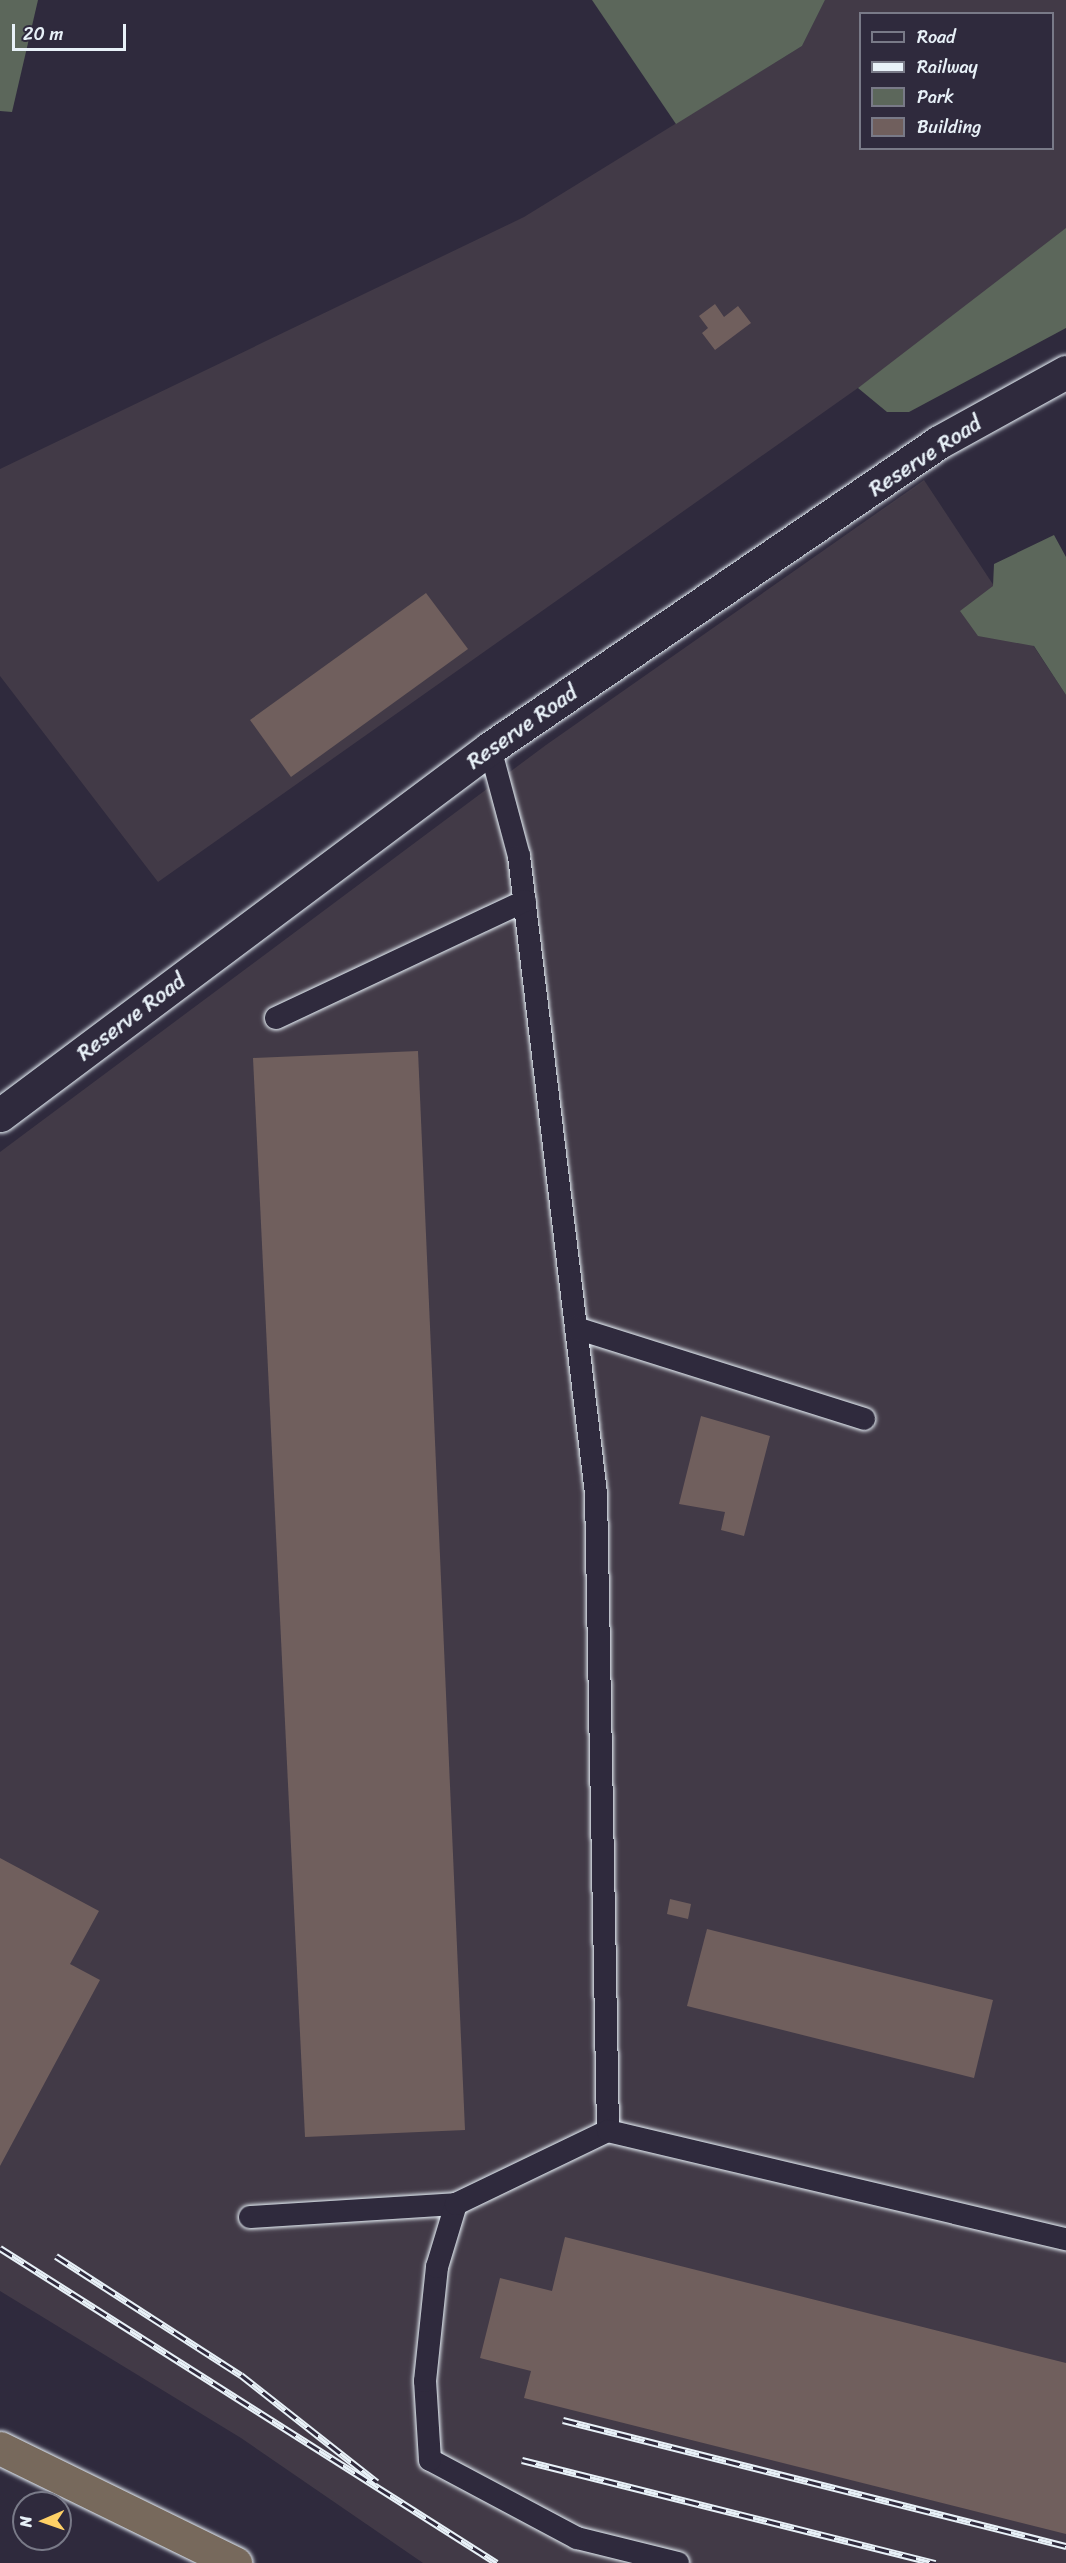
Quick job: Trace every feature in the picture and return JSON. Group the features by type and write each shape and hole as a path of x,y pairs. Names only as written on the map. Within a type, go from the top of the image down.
{"highway":[{"path":"0,2448 235,2563"}],"street":[{"name":"Reserve Road","path":"0,1115 490,748 939,442 1066,372"}],"lane":[{"path":"490,748 519,856 596,1493 608,2131"},
{"path":"276,1018 525,901"},
{"path":"576,1328 864,1419"},
{"path":"250,2217 456,2204 608,2131 1066,2239"},
{"path":"456,2204 437,2267 425,2381 430,2460 577,2538 678,2563"}],"shaded area":[{"path":"825,0 1066,0 1066,231 916,347 158,882 0,676 0,469 524,217 802,46"},
{"path":"924,480 1066,695 1066,2563 423,2563 241,2438 0,2291 0,1152 546,745"}],"green space":[{"path":"0,0 38,0 12,112 0,111"},
{"path":"592,0 825,0 802,46 676,124"},
{"path":"1066,228 1066,328 909,412 887,412 858,388"},
{"path":"1054,535 1066,557 1066,695 1034,646 978,636 960,611 993,586 994,564"}],"building":[{"path":"715,304 724,317 738,306 751,323 715,350 702,333 708,328 699,316"},
{"path":"426,593 468,649 291,777 250,720"},
{"path":"418,1051 465,2130 305,2137 253,1058"},
{"path":"701,1416 770,1436 744,1536 721,1530 725,1512 679,1504"},
{"path":"0,1858 99,1911 70,1964 100,1980 0,2166"},
{"path":"670,1899 691,1904 688,1919 667,1914"},
{"path":"707,1929 993,2000 974,2078 687,2006"},
{"path":"565,2237 1066,2363 1066,2534 524,2398 531,2371 480,2358 500,2278 552,2291"}],"railway":[{"path":"0,2248 497,2563"},
{"path":"56,2256 241,2375 377,2482"},
{"path":"563,2420 1066,2546"},
{"path":"522,2460 935,2563"}]}
